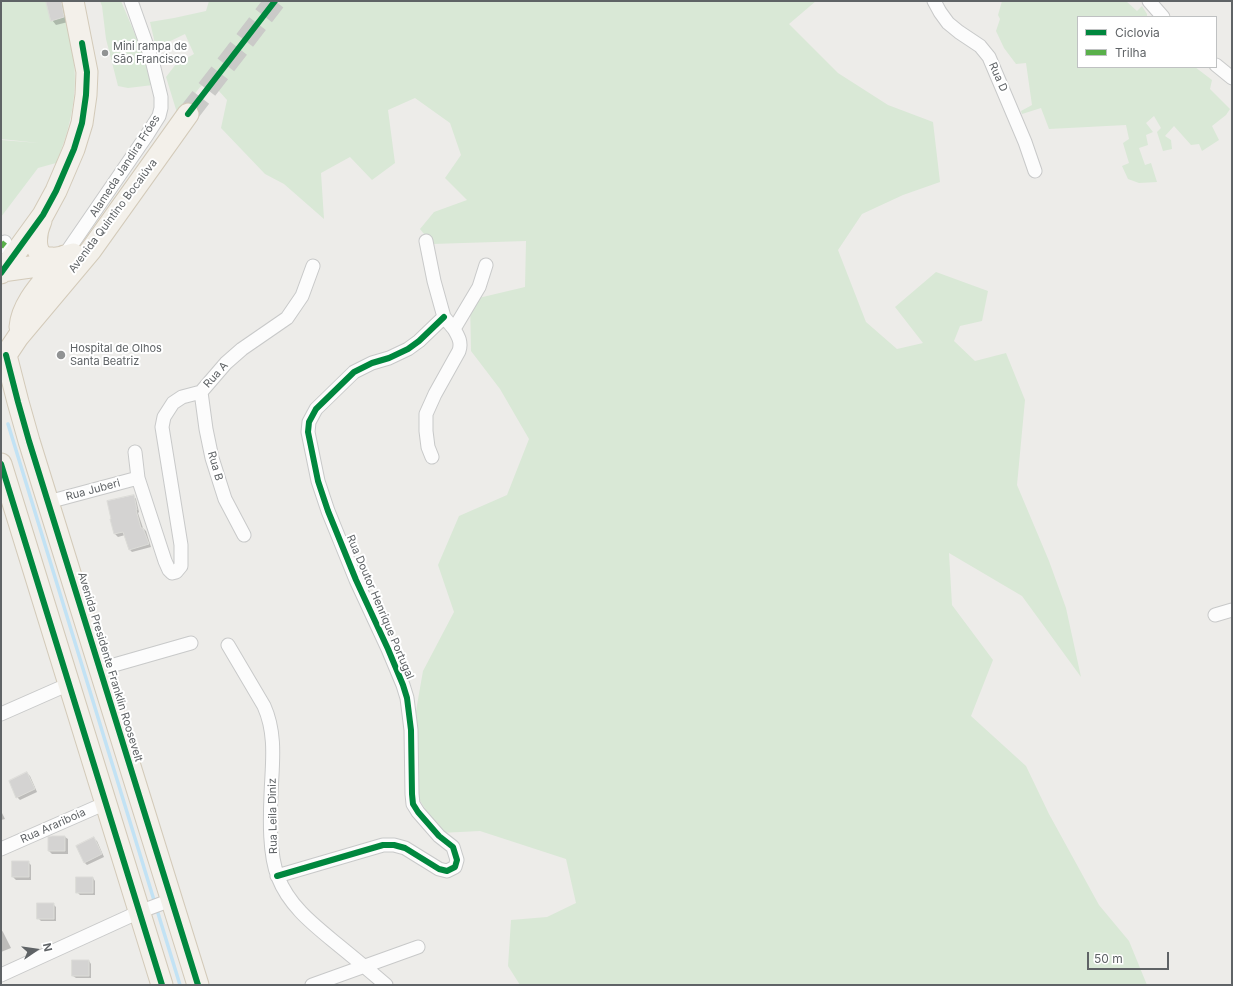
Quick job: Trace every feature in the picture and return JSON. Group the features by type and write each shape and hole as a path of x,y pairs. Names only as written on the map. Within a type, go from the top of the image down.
{"main road":[{"path":"62,260 50,259 42,255 38,249 36,238 37,230 43,215 58,186 74,149 82,123 86,95 87,72 73,1"},
{"name":"Avenida Quintino Bocaiúva","path":"6,355 18,337 91,250 188,114"},
{"path":"2,272 43,215"},
{"path":"2,272 62,260 91,250"},
{"path":"18,337 23,312 31,298 62,260"},
{"name":"Avenida Presidente Franklin Roosevelt","path":"6,355 9,400 48,502 100,669 155,906 162,985"},
{"name":"Avenida Presidente Franklin Roosevelt","path":"1,464 106,803 155,906 198,985"}],"street":[{"name":"Alameda Jandira Fróes","path":"62,260 147,135 159,116 162,108 158,79 131,1"},
{"name":"Rua D","path":"934,1 948,23 980,46 989,57 1026,142 1035,171"},
{"path":"1149,1 1163,16"},
{"path":"1217,66 1232,78"},
{"path":"426,242 434,281 444,317 459,338 460,347 426,414 428,447 432,457"},
{"path":"454,329 479,286 486,265"},
{"name":"Rua A","path":"138,478 165,561 172,573 176,572 179,569 181,559 181,545 162,426 164,417 173,402 182,397 201,392 226,363 242,349 287,318 302,296 313,266"},
{"name":"Rua Doutor Henrique Portugal","path":"277,876 383,845 394,845 405,848 439,869 447,871 455,867 457,860 453,848 418,812 414,804 412,794 411,730 403,685 356,580 328,511 318,481 308,432 309,422 316,409 349,377 372,363 389,358 408,348 419,341 444,317"},
{"name":"Rua B","path":"201,392 212,458 225,499 244,535"},
{"path":"135,452 138,478"},
{"name":"Rua Juberi","path":"48,502 138,478"},
{"path":"1215,615 1232,610"},
{"path":"100,669 191,643"},
{"name":"Rua Leila Diniz","path":"228,645 264,706 272,732 273,746 270,816 273,858 277,876 283,889 294,906 308,920 386,985"},
{"path":"1,714 69,684"},
{"name":"Rua Arariboia","path":"1,850 106,803"},
{"path":"1,975 155,906"},
{"path":"312,985 418,946"}],"green space":[{"path":"1,1 62,1 70,35 75,69 75,83 69,124 56,163 38,168 1,217 1,140 39,143 1,139"},
{"path":"100,1 121,1 140,46 153,85 128,88 118,86 106,39"},
{"path":"209,1 816,1 789,24 838,73 888,105 933,122 940,182 903,195 862,214 838,250 866,322 897,349 923,343 895,307 936,272 988,291 982,321 960,326 954,341 975,361 1006,353 1025,400 1017,485 1049,561 1066,608 1081,677 1022,596 949,553 952,605 993,660 971,716 1026,766 1049,814 1099,905 1129,941 1147,985 520,985 508,966 511,920 547,917 576,903 566,859 480,831 440,833 419,799 413,728 423,671 454,612 438,565 459,516 507,495 529,439 500,389 471,351 470,300 525,287 526,241 432,244 420,229 434,212 467,200 445,178 461,155 450,123 415,98 388,110 395,163 372,180 350,157 321,173 324,219 284,184 265,174 221,128 227,100 210,81 200,87 178,116 166,77 176,64 194,54 185,34 156,48 150,22 206,11"},
{"path":"1002,1 1126,1 1137,11 1142,6 1147,16 1077,16 1077,68 1196,68 1212,80 1210,89 1230,109 1226,115 1212,126 1219,140 1202,151 1199,144 1191,145 1174,126 1165,136 1171,140 1172,149 1163,151 1157,132 1161,128 1154,116 1146,123 1153,132 1146,135 1148,145 1139,148 1145,165 1151,163 1157,182 1139,183 1128,179 1122,166 1129,163 1123,143 1129,139 1126,125 1049,129 1041,108 1022,114 1021,111 1032,105 1026,63 1016,64 1004,48 996,31 1000,19 998,15"}],"building":[{"path":"46,1 61,1 64,17 51,21"},
{"path":"134,495 141,528 143,528 149,544 129,550 123,532 114,534 107,501"},
{"path":"27,772 35,789 16,798 9,781"},
{"path":"65,836 65,851 48,851 48,837"},
{"path":"94,837 102,854 84,863 76,846"},
{"path":"12,861 29,861 29,877 12,877"},
{"path":"76,877 93,877 93,893 76,893"},
{"path":"37,903 54,903 54,919 37,919"},
{"path":"72,960 89,960 89,976 72,976"}],"waterway":[{"path":"8,424 180,985"}],"tunnel":[{"path":"188,114 275,1"}],"marked path":[{"path":"1,247 5,242"}],"cycle path":[{"path":"188,114 275,1"},
{"path":"1,273 43,215 56,191 74,149 82,123 86,95 87,72 82,43"},
{"path":"277,876 383,845 394,845 405,848 439,869 447,871 455,867 457,860 453,847 439,836 413,804 411,730 407,698 388,649 356,580 328,511 318,481 308,432 309,422 316,409 354,372 372,363 389,358 408,349 419,341 444,317"},
{"path":"6,355 29,441 198,985"},
{"path":"1,464 162,985"}],"place":[{"name":"Mini rampa de São Francisco","path":"105,53"},
{"name":"Hospital de Olhos Santa Beatriz","path":"61,355"}]}
